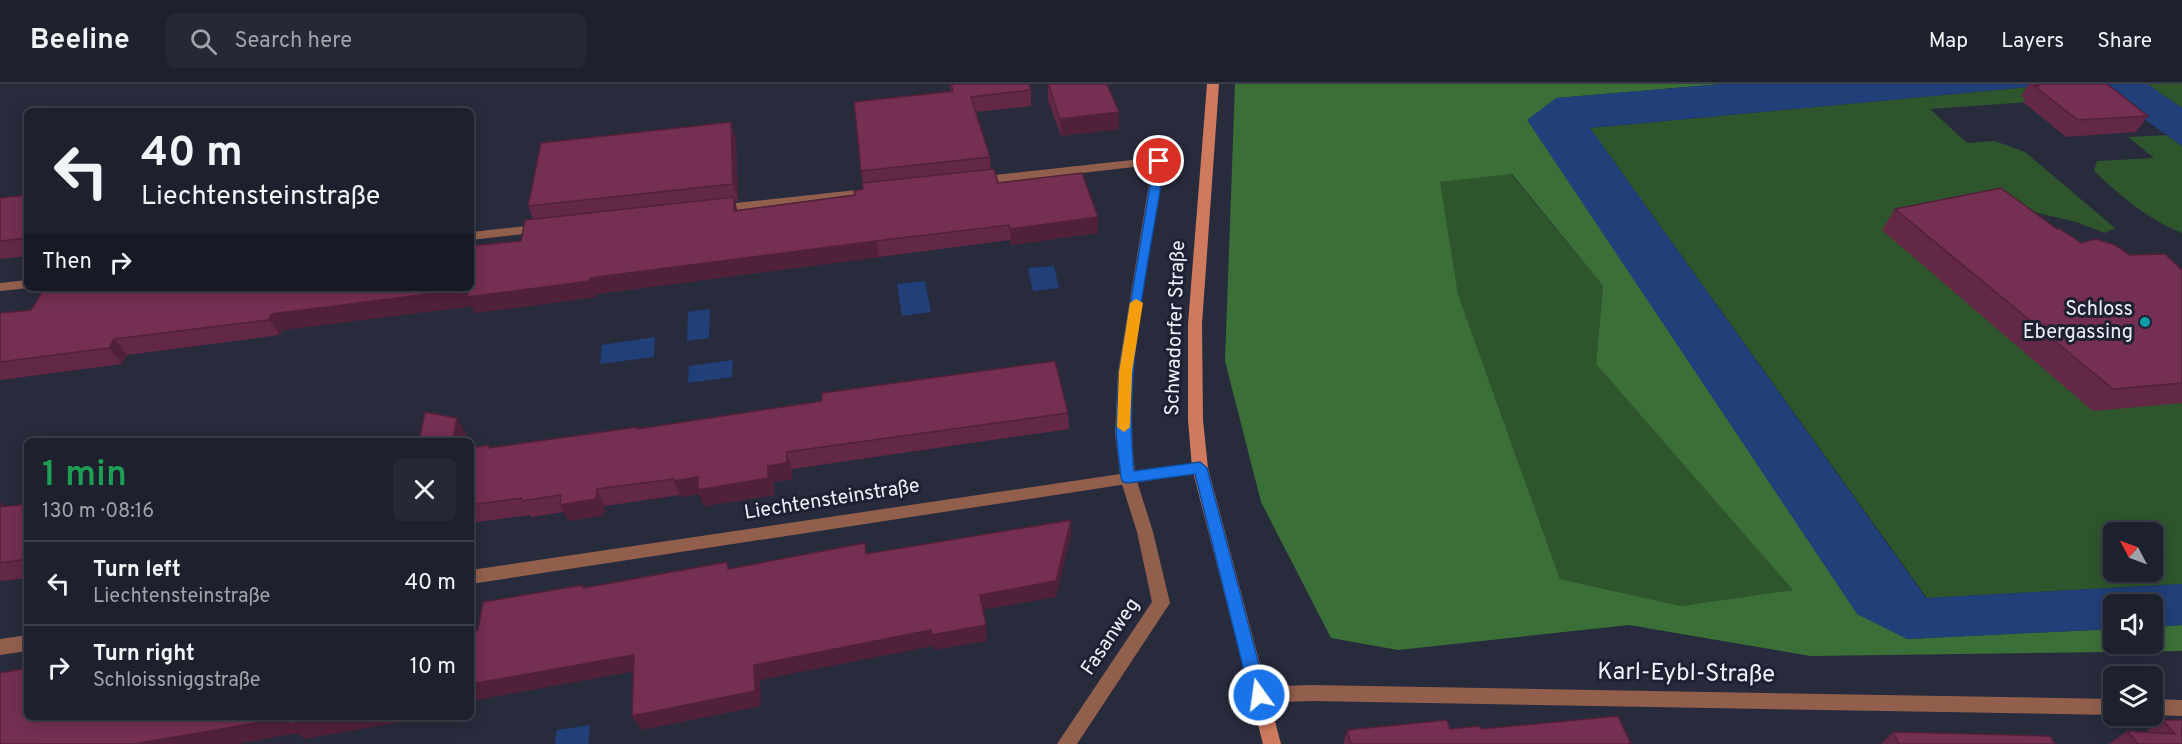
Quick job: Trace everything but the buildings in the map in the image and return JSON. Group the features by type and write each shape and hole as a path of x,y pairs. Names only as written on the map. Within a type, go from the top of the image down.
{"main road":[{"name":"Schwadorfer Straße","path":"1213,84 1194,340 1196,429 1200,468 1272,744"}],"street":[{"name":"Fasanweg","path":"957,183 1159,161 1125,372 1123,433 1128,478 1145,532 1161,603 1066,744"},
{"path":"708,210 886,191"},
{"path":"474,236 554,227"},
{"path":"0,287 24,284"},
{"name":"Liechtensteinstraße","path":"474,577 1200,468"},
{"path":"0,647 24,643"},
{"name":"Karl-Eybl-Straße","path":"1259,695 1335,694 2103,706"},
{"path":"2163,707 2182,708"}],"green space":[{"path":"1235,84 1722,84 1556,98 1907,639 2103,629 2103,652 1811,656 1629,625 1398,650 1331,638 1261,502 1225,361","holes":["1512,174 1603,286 1596,364 1793,590 1681,606 1560,579 1458,294 1440,182"]},
{"path":"2060,84 2029,102 1930,109 1967,143 1995,141 2025,152 2115,228 2105,233 2076,222 2018,208 2182,403 2182,584 1927,598 1590,128"},
{"path":"2147,84 2182,84 2182,108"},
{"path":"2167,135 2182,146 2182,233 2146,214 2094,171 2097,161 2154,158 2128,137"},
{"path":"1511,174 1603,286 1596,364 1794,590 1681,606 1560,579 1458,294 1439,182"},
{"path":"2182,625 2182,651 2163,651 2163,626"}],"water":[{"path":"1722,84 2060,84 1590,128 1926,598 2182,584 2182,625 2163,626 2163,594 2103,594 2103,629 1907,639 1857,614 1527,120 1556,98"},
{"path":"2095,84 2147,84 2182,108 2182,146"},
{"path":"1054,266 1059,288 1033,291 1028,268"},
{"path":"925,281 931,312 902,316 897,284"},
{"path":"710,309 709,338 687,341 688,312"},
{"path":"655,337 654,357 600,364 602,345"},
{"path":"733,360 732,377 688,383 689,366"},
{"path":"590,725 588,744 555,744 557,730"}],"slow traffic":[{"path":"1124,427 1125,372 1136,303"}],"place":[{"name":"Schloss Ebergassing","path":"2145,322"}],"route":[{"path":"1159,161 1125,372 1123,433 1128,478 1200,468 1259,695"}]}
